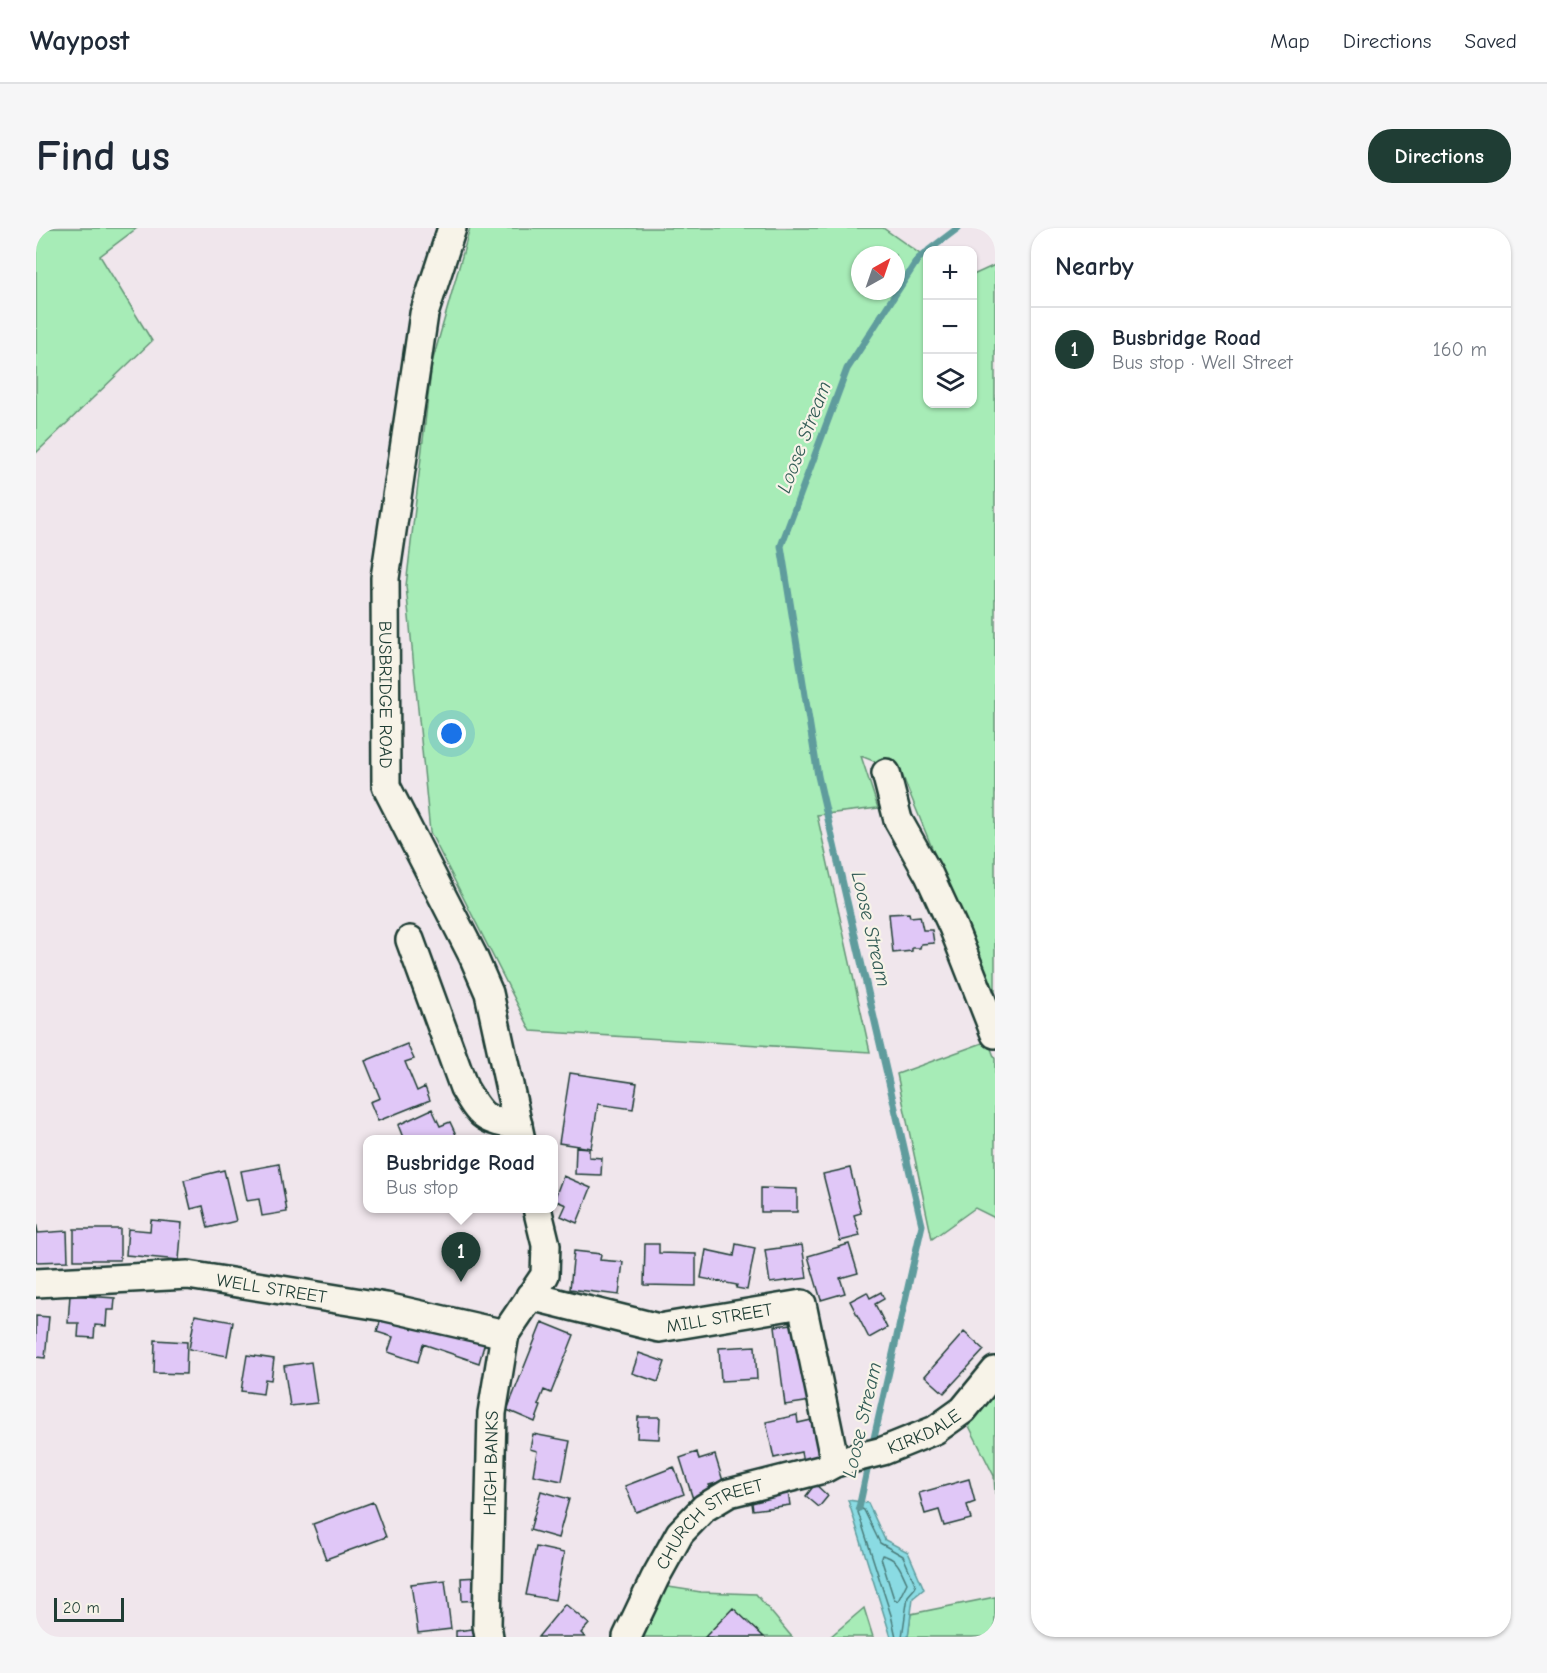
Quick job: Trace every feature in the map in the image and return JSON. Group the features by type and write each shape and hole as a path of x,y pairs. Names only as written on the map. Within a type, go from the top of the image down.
{"street":[{"name":"BUSBRIDGE ROAD","path":"452,228 424,314 385,578 386,786 473,956 489,993 520,1132"},
{"path":"886,773 898,820 929,875 954,927 995,1034"},
{"path":"410,940 464,1088 477,1110 494,1122 520,1132"},
{"path":"530,1296 545,1275 546,1245 538,1213"},
{"name":"WELL STREET","path":"36,1283 188,1275 387,1307 505,1334"},
{"name":"MILL STREET","path":"530,1296 659,1328 802,1304 859,1457"},
{"name":"HIGH BANKS","path":"489,1637 487,1625 492,1413 505,1334 530,1296"},
{"name":"KIRKDALE","path":"859,1457 935,1430 963,1410 995,1371"},
{"name":"CHURCH STREET","path":"627,1637 655,1578 680,1533 704,1508 729,1493 824,1469 859,1457"}],"green space":[{"path":"36,228 137,228 100,256 152,341 36,453"},
{"path":"470,228 883,228 923,256 923,408 977,408 977,273 995,265 995,1002 901,772 861,756 878,808 817,815 870,1052 531,1031 430,832 406,586 432,363"},
{"path":"988,1041 995,1059 995,1218 975,1208 932,1239 897,1074"},
{"path":"995,1389 995,1494 994,1476 966,1420"},
{"path":"662,1586 701,1592 756,1594 792,1637 638,1637"},
{"path":"995,1597 995,1637 908,1637 911,1614"},
{"path":"864,1608 873,1637 830,1637"}],"water":[{"path":"848,1500 868,1503 885,1540 908,1552 924,1589 913,1598 908,1637 891,1637"}],"building":[{"path":"909,913 910,917 920,916 923,930 932,930 934,943 921,944 920,948 912,948 912,951 893,953 889,914"},
{"path":"407,1044 414,1059 405,1062 417,1091 425,1087 430,1100 378,1121 370,1102 380,1098 365,1061"},
{"path":"570,1073 637,1083 633,1109 598,1104 591,1148 559,1143"},
{"path":"432,1109 440,1126 450,1122 456,1135 402,1135 398,1125"},
{"path":"576,1147 589,1148 589,1157 602,1158 601,1175 575,1174"},
{"path":"279,1164 287,1212 262,1216 259,1199 247,1201 241,1171"},
{"path":"850,1168 861,1213 854,1215 860,1236 840,1241 823,1174"},
{"path":"224,1170 236,1221 208,1228 203,1206 191,1209 184,1180"},
{"path":"563,1176 591,1188 577,1223 561,1216 566,1205 558,1202 558,1189"},
{"path":"761,1188 797,1189 797,1212 761,1212"},
{"path":"151,1220 182,1223 179,1260 126,1255 128,1229 150,1231"},
{"path":"36,1222 38,1233 67,1231 68,1261 36,1262"},
{"path":"74,1229 120,1229 120,1260 74,1260"},
{"path":"645,1244 659,1244 659,1253 696,1254 696,1286 644,1285"},
{"path":"736,1244 755,1248 747,1290 736,1288 737,1285 701,1278 706,1250 734,1256"},
{"path":"849,1244 858,1273 840,1278 845,1293 821,1300 808,1256"},
{"path":"802,1245 807,1278 770,1283 765,1250"},
{"path":"574,1251 601,1254 600,1260 623,1262 619,1295 570,1289"},
{"path":"867,1292 870,1298 881,1292 884,1299 875,1304 887,1328 869,1338 850,1301"},
{"path":"70,1295 115,1298 114,1310 107,1310 106,1326 95,1325 94,1338 78,1337 79,1323 68,1323"},
{"path":"384,1309 485,1342 479,1363 423,1344 418,1362 388,1352 393,1337 377,1332"},
{"path":"195,1315 233,1322 227,1356 189,1349"},
{"path":"36,1316 49,1317 45,1358 36,1357"},
{"path":"542,1322 574,1335 551,1393 544,1390 535,1422 507,1410"},
{"path":"801,1323 811,1401 785,1405 775,1326"},
{"path":"964,1332 984,1350 944,1393 925,1376"},
{"path":"155,1340 187,1342 186,1374 154,1373"},
{"path":"755,1346 757,1379 721,1381 719,1348"},
{"path":"639,1353 665,1362 658,1382 632,1373"},
{"path":"247,1355 274,1359 271,1380 265,1379 263,1394 241,1391"},
{"path":"311,1362 317,1403 290,1406 284,1366"},
{"path":"797,1415 798,1423 816,1419 825,1463 804,1467 801,1452 774,1458 766,1422"},
{"path":"638,1417 660,1417 659,1439 637,1438"},
{"path":"533,1434 570,1441 562,1481 533,1475 537,1451 530,1449"},
{"path":"697,1452 699,1460 715,1455 723,1481 709,1485 712,1493 693,1499 680,1458"},
{"path":"674,1467 684,1494 636,1512 625,1486"},
{"path":"969,1479 975,1502 967,1505 971,1519 944,1526 939,1510 925,1514 919,1493"},
{"path":"815,1484 828,1496 819,1507 806,1496"},
{"path":"541,1491 569,1499 558,1538 530,1530"},
{"path":"788,1492 790,1505 753,1510 751,1497"},
{"path":"373,1502 386,1537 326,1559 313,1524"},
{"path":"536,1547 564,1553 555,1600 526,1595"},
{"path":"479,1577 480,1600 462,1601 461,1578"},
{"path":"445,1580 451,1629 418,1633 411,1584"},
{"path":"565,1604 589,1624 581,1633 585,1637 538,1637"},
{"path":"733,1608 764,1637 705,1637"},
{"path":"481,1628 482,1637 456,1637 456,1631"}],"waterway":[{"name":"Loose Stream","path":"934,246 958,228"},
{"name":"Loose Stream","path":"872,1447 922,1225 818,776 781,546 847,369 918,259 923,255"},
{"name":"Loose Stream","path":"859,1508 869,1461"}],"place":[{"name":"Busbridge Road","path":"461,1282"}]}
